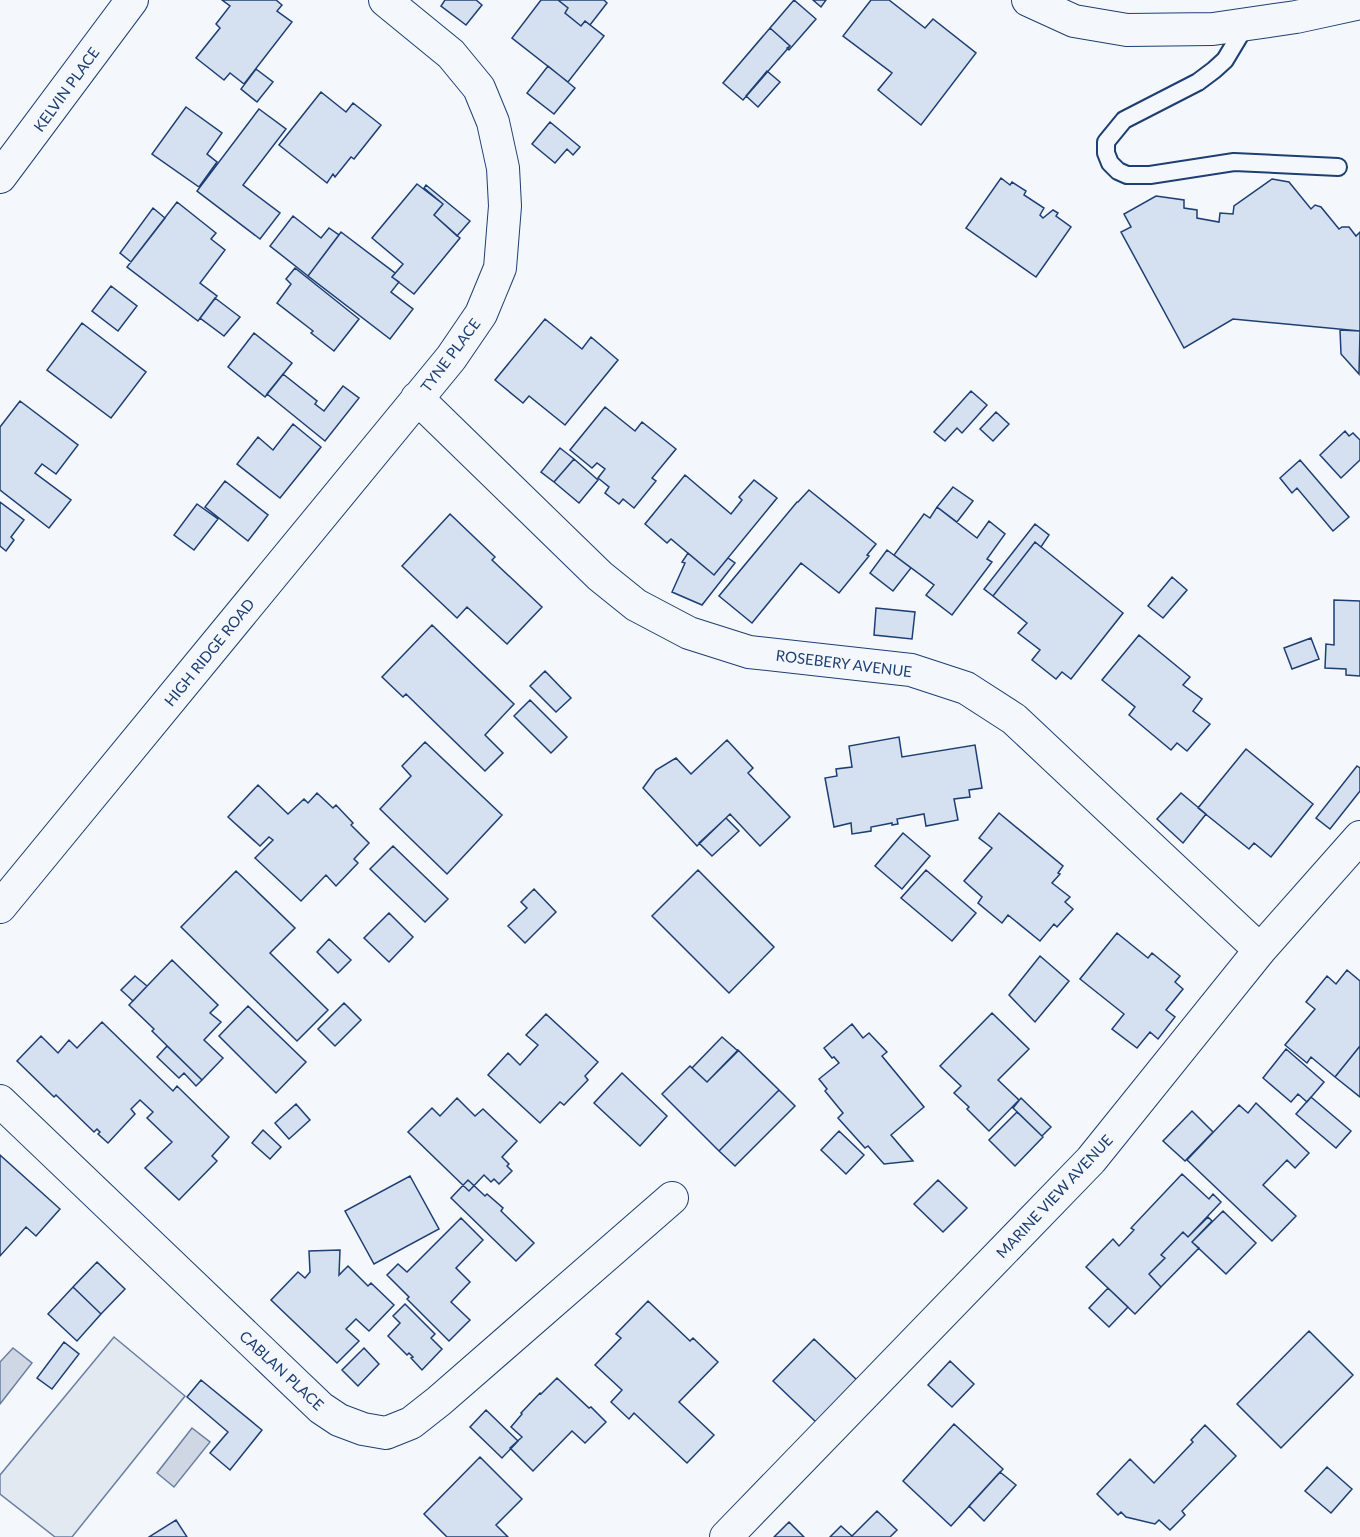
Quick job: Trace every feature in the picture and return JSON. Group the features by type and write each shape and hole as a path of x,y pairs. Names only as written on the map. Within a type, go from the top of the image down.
{"street":[{"name":"KELVIN PLACE","path":"0,177 132,0"},
{"name":"TYNE PLACE","path":"385,0 451,54 479,88 493,122 504,168 505,206 500,268 481,314 451,358 417,398"},
{"path":"1028,0 1074,21 1127,30 1213,29 1296,17 1360,3"},
{"name":"HIGH RIDGE ROAD","path":"0,907 417,398"},
{"name":"ROSEBERY AVENUE","path":"417,398 600,576 636,605 689,633 749,652 911,670 966,688 1014,719 1260,950"},
{"name":"MARINE VIEW AVENUE","path":"726,1537 1091,1160 1260,950 1360,837"},
{"name":"CABLAN PLACE","path":"0,1101 321,1408 339,1420 363,1429 386,1433 411,1423 439,1401 672,1198"}],"lane":[{"path":"1246,24 1224,60 1214,70 1198,82 1124,120 1106,142 1106,153 1110,163 1118,171 1127,175 1150,175 1234,162 1338,167"}],"shaded area":[{"path":"114,1337 185,1396 72,1537 55,1537 0,1494 0,1475"},
{"path":"13,1348 32,1363 0,1404 0,1362"},
{"path":"192,1428 210,1442 174,1487 157,1473"}],"building":[{"path":"222,0 276,0 282,5 277,11 292,22 244,84 230,73 224,80 196,58 220,28 216,24 230,6"},
{"path":"445,0 476,0 482,5 466,25 441,6"},
{"path":"541,0 558,0 568,8 565,13 581,26 585,21 604,36 568,82 512,38"},
{"path":"558,0 604,0 607,3 590,25 585,21 581,26 565,13 568,8"},
{"path":"794,0 816,19 789,50 787,48 790,46 770,28"},
{"path":"813,0 826,0 821,7"},
{"path":"871,0 889,0 925,28 933,19 976,53 921,125 878,90 892,73 843,36"},
{"path":"770,28 790,46 743,100 723,83"},
{"path":"548,66 575,88 554,114 527,93"},
{"path":"256,69 273,82 257,102 241,89"},
{"path":"767,71 780,82 758,107 746,96"},
{"path":"321,92 346,112 353,103 381,125 354,159 351,157 335,177 333,174 327,183 279,145"},
{"path":"186,107 222,133 207,154 217,162 199,187 152,154"},
{"path":"259,109 286,129 243,185 280,213 260,239 197,191"},
{"path":"550,122 580,147 573,155 567,149 555,163 532,144"},
{"path":"1001,178 1010,185 1012,182 1026,191 1024,195 1044,208 1040,215 1043,218 1053,210 1058,213 1056,216 1071,227 1036,277 966,228"},
{"path":"1272,179 1289,182 1311,209 1315,205 1321,207 1339,229 1349,227 1356,236 1360,232 1360,331 1233,319 1184,348 1121,232 1131,227 1124,214 1156,196 1184,200 1184,208 1197,210 1197,218 1219,222 1220,213 1233,214 1234,206"},
{"path":"417,184 443,204 434,215 460,238 414,294 392,277 403,264 372,238"},
{"path":"426,185 470,221 457,236 434,215 443,204 424,188"},
{"path":"177,202 216,233 211,239 225,250 200,283 217,296 198,321 127,267"},
{"path":"153,208 165,218 131,262 120,253"},
{"path":"293,216 321,238 329,228 339,235 308,276 270,246"},
{"path":"341,232 395,273 392,277 399,282 391,292 413,309 390,339 308,276"},
{"path":"295,268 359,319 334,351 277,303 291,284 286,279"},
{"path":"111,286 137,306 118,331 92,311"},
{"path":"215,298 240,317 224,336 200,318"},
{"path":"545,319 582,349 591,337 618,360 565,425 529,396 523,403 495,380"},
{"path":"82,323 146,372 111,418 47,370"},
{"path":"1340,330 1360,331 1359,374 1341,354"},
{"path":"254,333 292,363 265,397 228,367"},
{"path":"283,374 317,401 315,404 324,411 343,386 359,398 325,441 267,394"},
{"path":"971,391 987,405 962,433 957,428 945,441 934,432"},
{"path":"20,401 78,445 56,474 42,464 35,473 71,500 49,528 0,490 0,427"},
{"path":"605,407 635,431 642,422 676,449 652,478 656,481 634,508 623,499 619,504 605,493 609,487 598,478 605,469 597,463 592,468 570,450"},
{"path":"996,412 1009,424 993,441 980,429"},
{"path":"293,424 321,447 280,498 237,464 258,437 273,450"},
{"path":"1345,431 1349,436 1353,433 1360,440 1360,460 1341,478 1320,455"},
{"path":"560,448 574,459 554,482 541,472"},
{"path":"574,459 598,480 579,503 554,482"},
{"path":"1300,460 1349,517 1333,531 1297,488 1292,493 1280,478"},
{"path":"685,475 731,514 742,500 739,497 754,480 777,498 714,575 671,539 667,543 645,524"},
{"path":"225,481 268,515 248,541 205,507"},
{"path":"953,487 973,501 957,522 937,507"},
{"path":"809,490 876,544 839,593 801,563 752,623 719,596"},
{"path":"0,502 24,520 11,537 14,540 6,551 0,546"},
{"path":"197,504 218,519 194,550 174,535"},
{"path":"937,507 977,538 989,521 1005,534 987,559 992,562 952,615 926,595 934,585 894,555 924,514 930,518"},
{"path":"450,514 495,557 492,560 542,607 507,644 467,607 457,618 402,566"},
{"path":"1035,524 1049,535 1041,547 1035,542 993,596 984,589"},
{"path":"1035,542 1123,613 1071,679 1062,672 1056,679 1032,660 1040,650 1018,633 1027,623 993,596"},
{"path":"887,550 911,568 893,591 870,573"},
{"path":"688,553 714,575 728,558 735,563 702,605 672,592 685,563 682,562"},
{"path":"1172,577 1187,590 1163,618 1148,606"},
{"path":"1334,600 1360,601 1360,676 1346,675 1346,669 1325,668 1326,644 1334,645"},
{"path":"876,608 915,612 912,639 874,635"},
{"path":"432,625 514,704 485,735 503,753 485,771 406,694 403,697 382,677"},
{"path":"1139,635 1190,677 1183,685 1202,699 1193,711 1210,724 1187,751 1177,743 1171,750 1129,715 1135,707 1102,680"},
{"path":"1311,638 1319,659 1292,669 1284,648"},
{"path":"545,671 571,698 556,712 530,686"},
{"path":"530,700 567,737 551,753 514,716"},
{"path":"899,737 902,757 975,745 982,788 969,790 970,797 954,799 958,820 926,826 924,814 897,819 898,824 871,827 871,831 852,834 851,823 834,827 825,778 837,776 836,769 852,767 849,746"},
{"path":"727,740 753,768 748,773 790,817 760,846 730,814 697,846 643,788 656,770 676,758 691,774"},
{"path":"425,742 502,815 447,874 380,809 411,776 402,766"},
{"path":"1246,749 1313,804 1271,857 1254,843 1249,849 1198,808"},
{"path":"1357,766 1360,768 1360,791 1330,829 1316,818"},
{"path":"258,785 288,814 304,799 308,803 317,793 333,808 336,805 369,843 354,859 358,863 336,886 326,875 301,901 255,858 273,840 269,837 260,846 228,817"},
{"path":"1181,793 1206,814 1183,843 1157,819"},
{"path":"999,813 1063,866 1058,873 1060,874 1052,883 1070,897 1065,902 1073,909 1057,927 1054,924 1040,941 1008,915 1002,923 978,903 982,897 964,881 992,848 979,838"},
{"path":"726,818 739,831 712,856 699,843"},
{"path":"903,833 930,856 902,889 875,866"},
{"path":"393,846 448,899 425,922 370,869"},
{"path":"698,870 774,947 729,993 652,916"},
{"path":"926,870 976,913 952,941 901,898"},
{"path":"236,871 295,928 270,953 328,1010 297,1041 181,927"},
{"path":"534,889 556,912 525,943 508,926 527,908 521,902"},
{"path":"389,913 413,937 389,962 364,938"},
{"path":"1117,933 1148,958 1152,953 1180,976 1175,982 1183,989 1166,1010 1175,1017 1158,1039 1150,1032 1137,1048 1112,1029 1124,1014 1080,979"},
{"path":"329,939 351,960 338,973 317,952"},
{"path":"1040,956 1069,981 1035,1022 1009,995"},
{"path":"172,960 218,1005 210,1013 221,1022 204,1040 223,1058 202,1080 129,1005"},
{"path":"1347,970 1360,981 1360,1046 1335,1077 1311,1057 1307,1063 1285,1045 1315,1009 1306,1002 1327,976 1336,984"},
{"path":"135,976 147,986 133,1001 121,990"},
{"path":"344,1003 361,1020 335,1046 318,1029"},
{"path":"248,1006 306,1062 276,1093 219,1036"},
{"path":"992,1013 1029,1049 998,1080 1019,1100 989,1131 954,1093 961,1086 940,1066"},
{"path":"546,1014 598,1062 585,1076 588,1080 564,1105 560,1102 540,1123 488,1075 508,1053 520,1065 538,1045 526,1035"},
{"path":"102,1022 173,1091 177,1086 229,1137 212,1156 217,1161 179,1200 145,1168 172,1142 147,1118 153,1112 140,1100 131,1109 135,1114 108,1143 98,1134 100,1132 97,1129 94,1132 17,1061 41,1036 58,1053 69,1040 77,1048"},
{"path":"852,1024 863,1038 869,1033 887,1052 882,1056 924,1107 891,1135 913,1161 884,1164 868,1146 865,1148 838,1118 843,1113 825,1091 827,1089 819,1079 839,1063 824,1048"},
{"path":"722,1037 738,1051 707,1082 692,1068"},
{"path":"167,1046 202,1080 196,1086 184,1073 179,1078 157,1057"},
{"path":"1360,1046 1360,1097 1335,1077"},
{"path":"1286,1049 1324,1082 1307,1102 1298,1094 1291,1102 1263,1078"},
{"path":"738,1050 779,1090 719,1151 662,1094 690,1066 707,1082"},
{"path":"622,1073 667,1116 640,1146 594,1103"},
{"path":"779,1090 795,1106 735,1166 719,1151"},
{"path":"1311,1097 1351,1131 1336,1148 1296,1114"},
{"path":"457,1098 475,1116 483,1109 517,1141 502,1157 512,1171 499,1184 494,1179 491,1182 484,1175 469,1191 408,1132 432,1108 440,1116"},
{"path":"1021,1098 1051,1127 1042,1136 1013,1108"},
{"path":"1256,1103 1309,1153 1295,1168 1287,1160 1263,1185 1296,1216 1272,1241 1187,1160 1239,1105 1248,1113"},
{"path":"296,1104 310,1120 289,1139 275,1123"},
{"path":"1192,1111 1213,1132 1185,1161 1163,1141"},
{"path":"1017,1112 1043,1137 1015,1166 989,1140"},
{"path":"263,1130 281,1147 270,1159 252,1143"},
{"path":"839,1131 864,1155 846,1174 821,1150"},
{"path":"0,1155 60,1209 36,1236 26,1227 0,1256"},
{"path":"1182,1174 1209,1199 1213,1194 1221,1202 1188,1237 1183,1232 1161,1255 1165,1258 1149,1274 1161,1287 1135,1314 1086,1267 1113,1239 1119,1246 1134,1230 1131,1228"},
{"path":"410,1176 439,1229 374,1264 345,1211"},
{"path":"468,1180 485,1196 487,1194 503,1208 501,1211 534,1243 516,1261 451,1198"},
{"path":"938,1180 967,1208 943,1232 914,1204"},
{"path":"1223,1211 1256,1243 1226,1274 1192,1242"},
{"path":"1208,1217 1212,1221 1192,1242 1199,1248 1161,1287 1149,1274 1165,1258 1161,1255 1183,1232 1188,1237"},
{"path":"461,1218 483,1240 456,1268 470,1282 451,1302 470,1320 449,1341 407,1299 409,1297 387,1275 398,1264 407,1272"},
{"path":"340,1250 339,1275 348,1266 368,1286 371,1283 394,1305 369,1331 356,1319 346,1329 359,1341 337,1363 271,1300 298,1272 305,1278 310,1272 309,1251"},
{"path":"97,1262 125,1289 101,1314 73,1287"},
{"path":"73,1287 101,1314 77,1341 48,1314"},
{"path":"1108,1288 1128,1307 1109,1327 1089,1308"},
{"path":"648,1301 690,1341 693,1338 718,1362 679,1402 714,1435 687,1463 634,1413 629,1419 611,1402 622,1390 595,1365 621,1338 616,1334"},
{"path":"405,1304 435,1334 431,1338 442,1349 422,1370 409,1353 407,1355 388,1336 400,1323 393,1316"},
{"path":"1309,1331 1353,1375 1281,1448 1237,1404"},
{"path":"814,1339 858,1381 817,1423 773,1381"},
{"path":"64,1342 79,1354 52,1389 37,1378"},
{"path":"364,1348 379,1364 358,1386 342,1370"},
{"path":"950,1361 974,1384 952,1407 928,1385"},
{"path":"557,1378 606,1422 585,1443 572,1431 533,1471 510,1448 522,1437 511,1427 521,1413"},
{"path":"201,1380 262,1430 230,1470 210,1453 228,1432 187,1397"},
{"path":"486,1410 518,1441 502,1458 470,1427"},
{"path":"954,1424 1003,1469 951,1526 903,1481"},
{"path":"1205,1425 1236,1456 1182,1511 1185,1515 1170,1530 1159,1520 1155,1524 1126,1517 1121,1512 1118,1515 1097,1494 1130,1459 1154,1483 1193,1442 1191,1440"},
{"path":"480,1457 522,1499 496,1525 508,1537 447,1537 424,1514"},
{"path":"1327,1467 1352,1489 1331,1513 1305,1491"},
{"path":"1000,1472 1016,1485 984,1521 969,1506"},
{"path":"877,1511 897,1530 890,1537 830,1537 841,1526 852,1536"},
{"path":"176,1520 187,1537 149,1537"},
{"path":"789,1522 804,1537 774,1537"}]}
